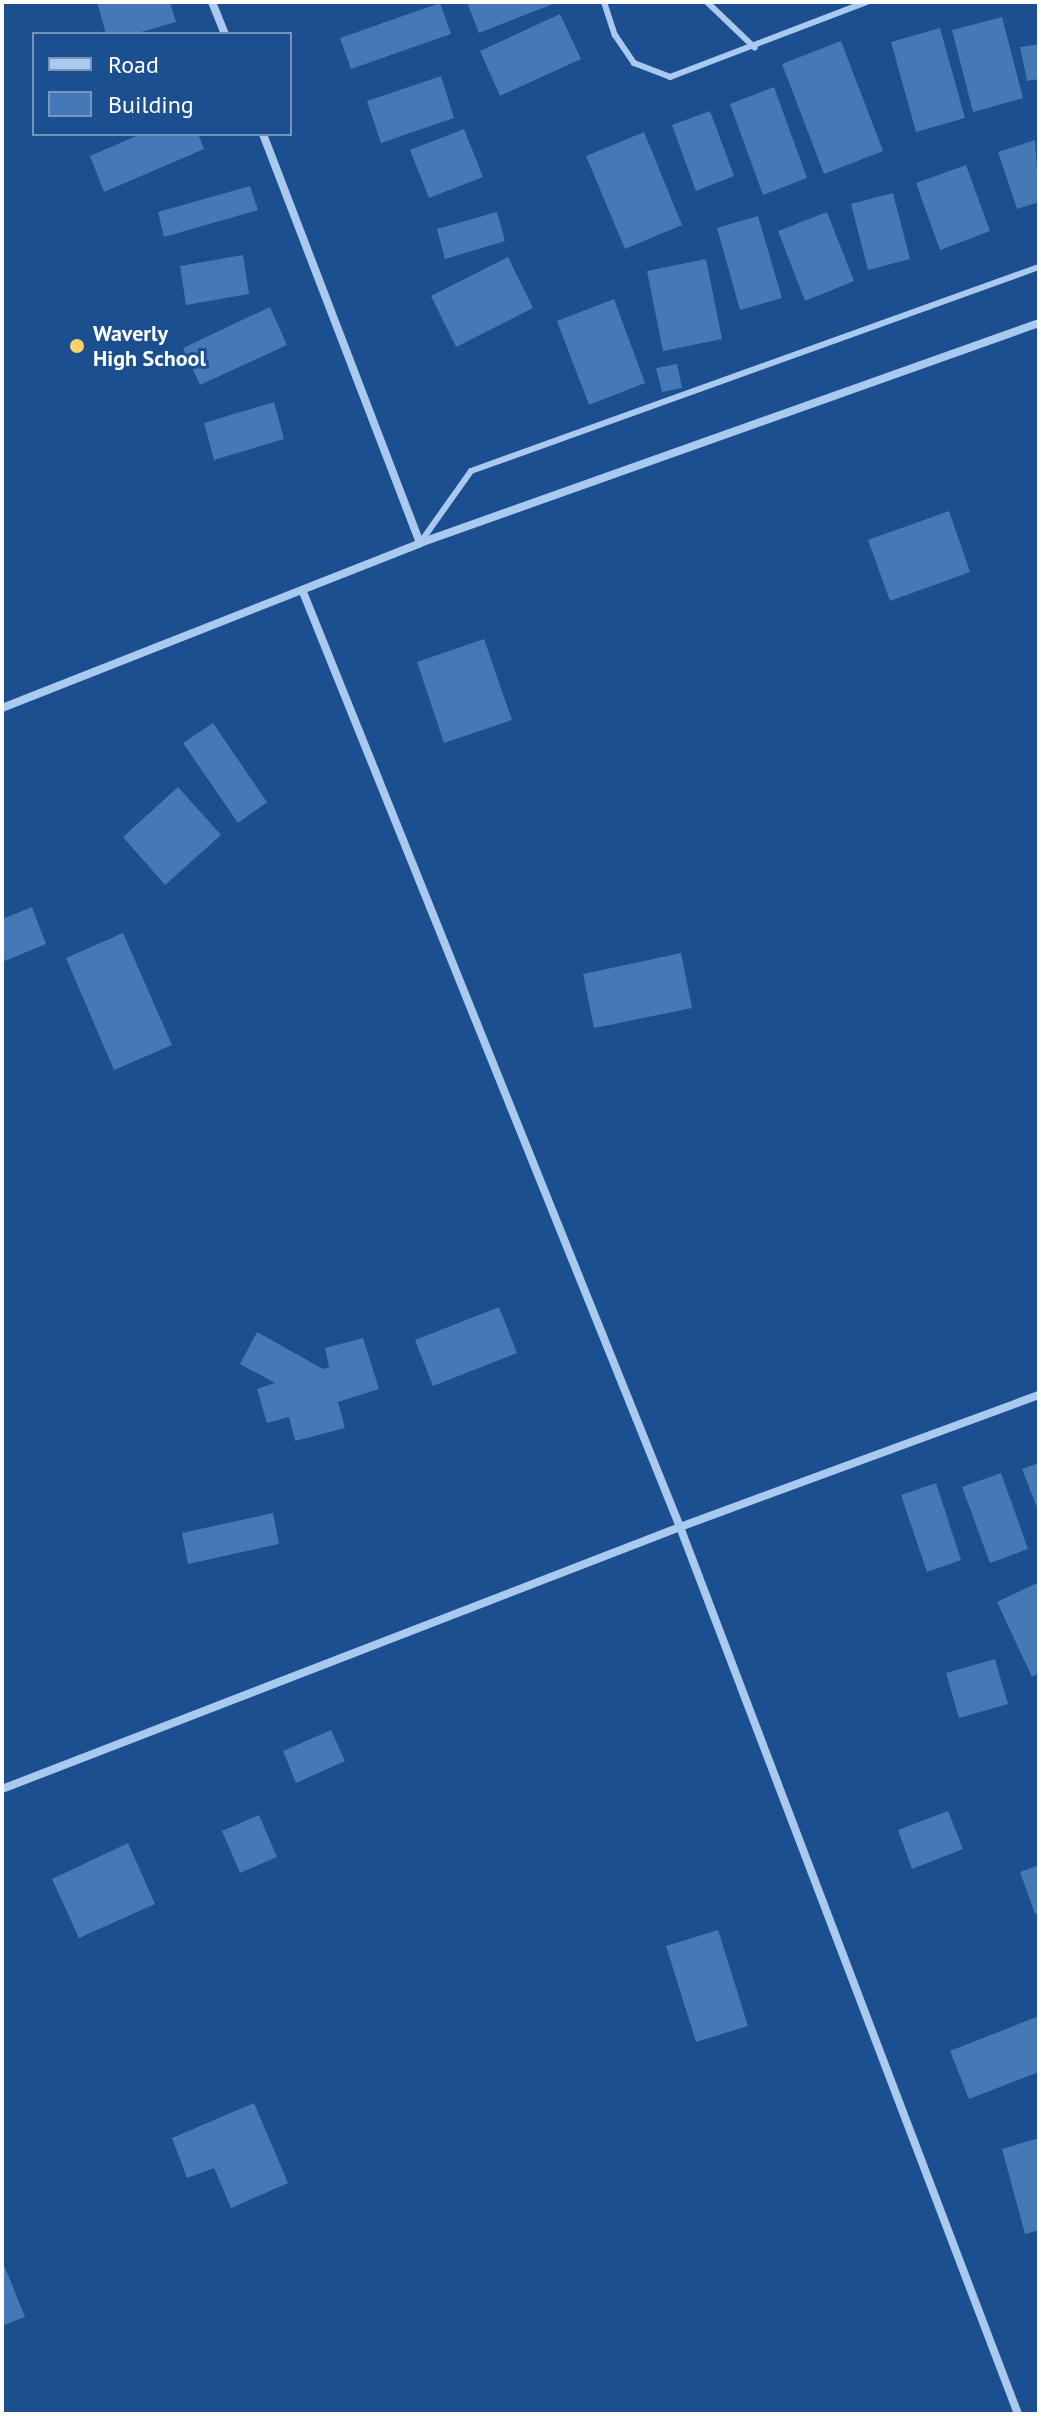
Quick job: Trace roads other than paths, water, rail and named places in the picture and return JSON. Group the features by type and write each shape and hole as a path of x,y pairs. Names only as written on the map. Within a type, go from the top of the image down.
{"street":[{"path":"212,2 224,32"},
{"path":"264,136 420,543"},
{"path":"2,708 303,592 420,543 1039,323"},
{"path":"303,592 680,1527 1018,2414"},
{"path":"2,1789 680,1527 1039,1395"}],"lane":[{"path":"604,2 615,35 634,63 670,77 755,48 866,2"},
{"path":"707,2 755,48"},
{"path":"420,543 471,471 1039,267"}],"place":[{"name":"Waverly High School","path":"77,346"}]}
